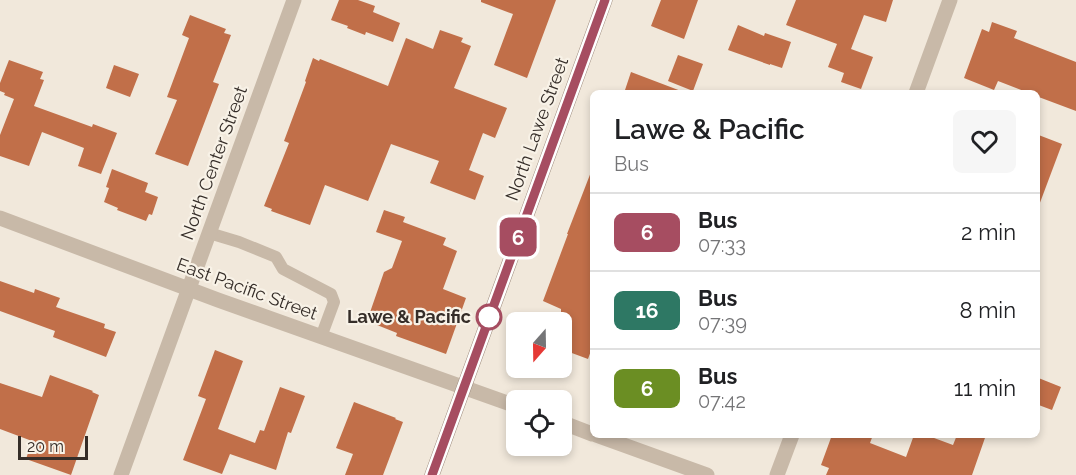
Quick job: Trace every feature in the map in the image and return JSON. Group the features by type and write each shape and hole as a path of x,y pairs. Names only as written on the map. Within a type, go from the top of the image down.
{"main road":[{"name":"North Lawe Street","path":"432,475 605,0"}],"street":[{"name":"North Center Street","path":"121,475 294,0"},
{"path":"917,90 950,0"},
{"name":"East Pacific Street","path":"0,218 189,289 506,402"},
{"path":"572,426 590,433"},
{"path":"605,438 707,475"},
{"path":"777,475 791,438"}],"lane":[{"path":"209,233 276,257 283,269 331,294 334,302 321,337"}],"building":[{"path":"339,0 358,0 375,6 373,12 400,23 393,42 366,32 365,35 331,20"},
{"path":"481,0 556,0 527,78 494,65 513,14 481,2"},
{"path":"661,0 698,0 684,39 651,26"},
{"path":"796,0 893,0 886,22 864,15 851,49 873,57 861,89 841,82 844,73 828,67 837,44 786,25"},
{"path":"190,15 226,29 224,33 231,35 213,82 219,84 188,166 155,154 177,100 167,97 189,38 182,35"},
{"path":"992,22 1017,31 1014,38 1076,62 1076,111 1040,98 1040,90 1021,90 998,81 994,90 964,78 982,29 989,32"},
{"path":"738,25 764,36 765,33 791,42 782,68 728,50"},
{"path":"440,30 463,38 461,42 471,46 454,88 507,108 495,138 483,133 469,170 484,176 475,200 430,183 439,161 391,144 368,201 325,185 310,225 271,211 272,209 264,206 289,143 284,141 313,58 388,86 406,38 433,49"},
{"path":"678,55 703,64 693,90 668,81"},
{"path":"9,60 43,72 40,79 44,80 34,106 92,127 93,124 117,133 101,174 78,166 84,148 42,132 29,166 0,156 0,135 14,99 0,91 0,83"},
{"path":"114,65 139,74 130,97 106,88"},
{"path":"631,72 678,90 625,90"},
{"path":"1040,136 1062,144 1040,203"},
{"path":"112,169 148,183 145,192 158,197 152,215 149,214 146,221 117,210 118,208 104,202"},
{"path":"590,175 590,354 588,359 572,353 572,312 561,312 561,309 543,301"},
{"path":"384,210 405,217 403,222 446,238 443,245 457,251 443,289 466,298 446,354 396,336 397,333 367,321 384,272 392,268 402,241 376,232"},
{"path":"0,281 34,293 35,289 60,298 56,307 105,324 104,328 116,332 106,357 53,337 55,331 0,311"},
{"path":"215,350 243,361 218,429 255,443 260,430 264,431 280,387 305,396 291,433 288,432 276,470 230,454 222,474 183,460 206,399 198,396"},
{"path":"50,375 99,395 71,475 26,459 32,441 0,429 0,383 42,397"},
{"path":"1040,379 1061,387 1052,410 1040,406"},
{"path":"354,402 403,422 383,475 345,475 353,454 336,448"},
{"path":"831,438 872,438 870,443 906,457 913,438 934,438 953,445 956,438 985,438 972,475 826,475 829,468 821,465"}],"bus line":[{"name":"6","path":"432,475 605,0"}],"place":[{"name":"Lawe & Pacific","path":"489,317"}]}
